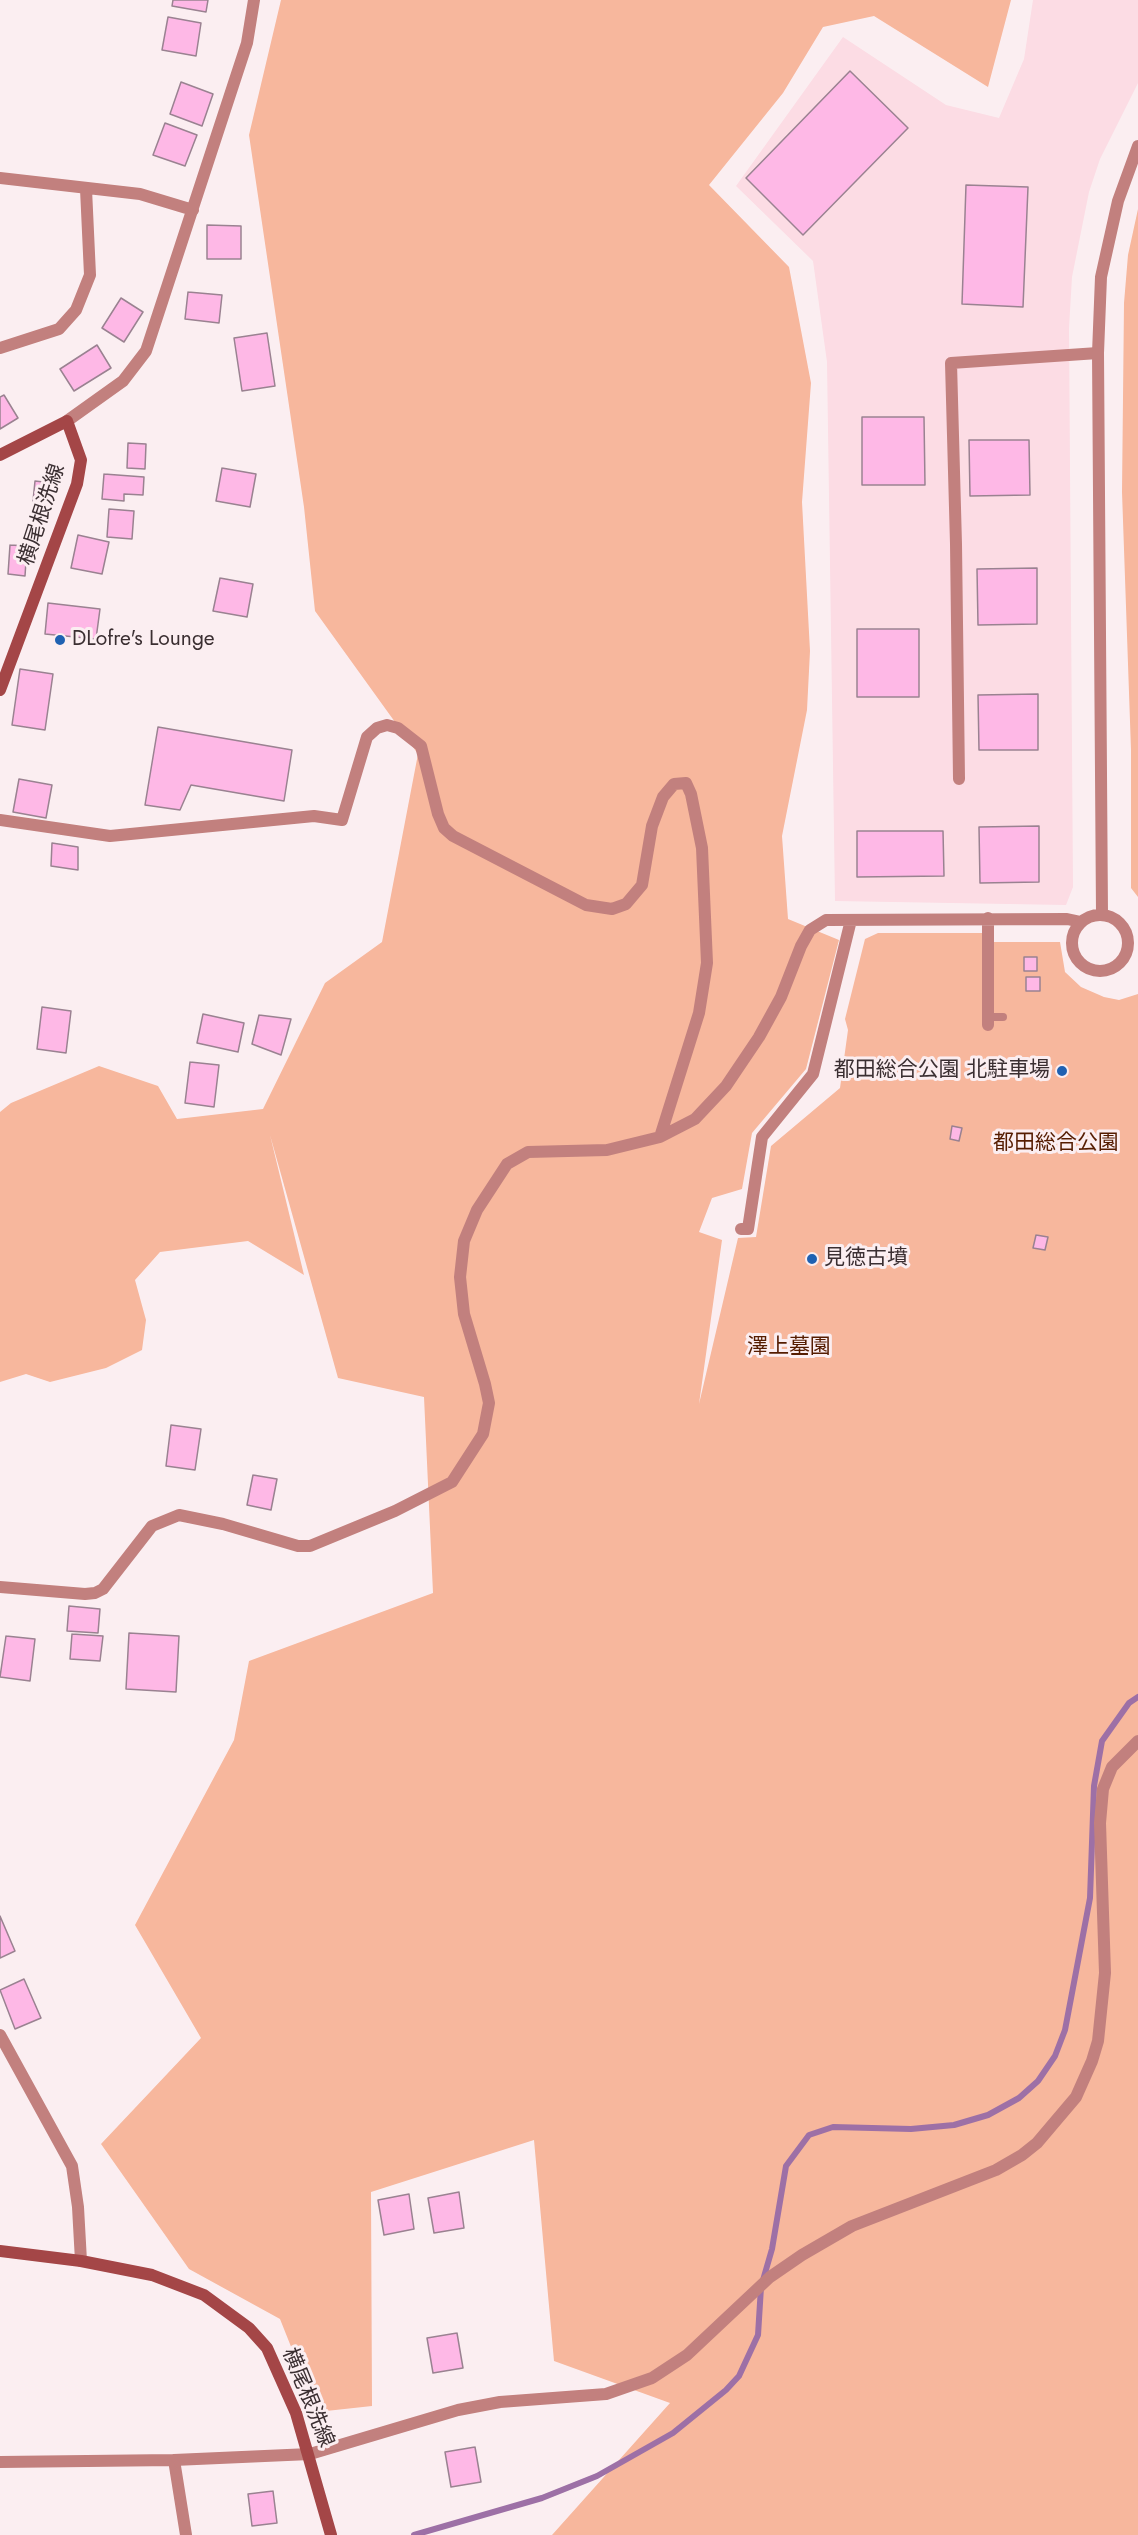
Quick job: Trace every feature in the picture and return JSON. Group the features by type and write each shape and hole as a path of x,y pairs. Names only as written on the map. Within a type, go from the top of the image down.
{"main road":[{"name":"横尾根洗線","path":"0,455 67,421 81,460 77,484 0,690"},
{"name":"横尾根洗線","path":"0,2251 81,2261 152,2275 204,2295 249,2328 267,2348 280,2374 310,2454 332,2535"}],"street":[{"path":"67,421 123,381 146,351 247,43 254,0"},
{"path":"1102,914 1098,353 1101,277 1109,233 1124,182 1138,146"},
{"path":"0,178 140,194 193,210"},
{"path":"0,348 58,329 76,310 90,275 86,189"},
{"path":"959,779 951,363 1098,353"},
{"path":"0,820 110,836 314,816 342,820 367,737 377,728 387,725 398,728 421,746 438,814 444,828 453,836 586,905 612,909 626,904 642,885 652,826 663,797 674,784 686,783 692,794 702,848 707,963 699,1013 660,1137"},
{"path":"0,1587 94,1593 103,1589 152,1526 179,1515 223,1524 298,1546 310,1546 386,1515 452,1482 469,1459 487,1424 489,1403 465,1314 460,1276 464,1241 477,1209 507,1164 528,1152 607,1150 660,1137 695,1119 726,1086 765,1027 781,997 801,946 810,930 826,920 988,918 1067,919 1081,922 1102,914 1115,919 1122,925 1129,943 1123,961 1108,971 1089,970 1075,957 1072,939 1081,922"},
{"path":"988,918 988,1021"},
{"path":"741,1229 748,1229 762,1137 813,1074 851,920"},
{"path":"0,2462 174,2460 310,2454 458,2410 500,2402 606,2394 652,2378 687,2355 770,2277 852,2226 996,2170 1022,2155 1036,2143 1076,2097 1098,2041 1105,1973 1100,1823 1103,1789 1112,1767 1138,1741"},
{"path":"0,2035 12,2061 72,2166 78,2207 81,2261"},
{"path":"174,2460 186,2535"}],"lane":[{"path":"988,1021 1003,1017"}],"shaded area":[{"path":"1033,0 1138,0 1138,83 1100,159 1089,192 1072,277 1069,328 1073,887 1066,905 835,901 827,362 813,261 736,186 843,37 946,105 999,118 1024,59"}],"green space":[{"path":"281,0 1011,0 988,87 874,16 823,27 783,93 709,185 789,267 811,383 802,502 810,651 807,710 782,836 788,919 839,940 806,1069 752,1133 742,1189 712,1198 699,1232 722,1240 699,1404 738,1238 756,1237 771,1146 840,1088 848,1030 845,1019 865,939 878,933 983,933 983,942 1060,942 1065,972 1081,987 1104,997 1119,1000 1138,994 1138,2535 552,2535 670,2403 554,2361 534,2140 371,2192 372,2406 317,2412 280,2319 189,2269 101,2144 201,2038 135,1925 234,1740 249,1661 433,1593 424,1397 338,1378 270,1135 304,1275 248,1241 160,1252 135,1280 146,1320 142,1350 106,1368 50,1382 26,1374 0,1382 0,1112 11,1103 99,1066 158,1086 177,1119 263,1109 325,983 382,942 418,754 315,611 304,507 249,135"},
{"path":"1138,209 1138,897 1131,888 1131,750 1122,492 1124,303 1128,255"}],"building":[{"path":"173,0 208,0 206,12 172,6"},
{"path":"168,17 201,23 196,56 162,50"},
{"path":"850,71 908,128 803,235 746,178"},
{"path":"181,82 213,94 202,126 170,114"},
{"path":"165,123 197,135 185,166 153,155"},
{"path":"966,185 1028,187 1023,307 962,304"},
{"path":"207,225 241,226 241,259 207,259"},
{"path":"188,292 222,295 219,323 185,319"},
{"path":"121,298 143,312 124,342 102,328"},
{"path":"267,333 275,386 242,391 234,338"},
{"path":"97,345 111,368 74,391 60,369"},
{"path":"4,395 18,418 0,429 0,397"},
{"path":"862,417 924,417 925,485 862,485"},
{"path":"969,440 1029,440 1030,495 970,496"},
{"path":"128,443 146,444 145,469 127,468"},
{"path":"222,468 256,474 250,507 216,501"},
{"path":"104,474 144,477 143,495 124,494 124,501 102,499"},
{"path":"35,481 52,483 49,512 32,511"},
{"path":"109,509 134,511 132,539 107,537"},
{"path":"78,535 109,542 102,574 71,568"},
{"path":"10,545 27,546 25,576 8,574"},
{"path":"1037,568 1037,624 978,625 977,569"},
{"path":"220,578 253,584 247,617 213,611"},
{"path":"48,603 100,609 96,639 45,634"},
{"path":"857,629 919,629 919,697 857,697"},
{"path":"20,669 53,674 45,730 12,725"},
{"path":"1038,694 1038,750 979,750 978,695"},
{"path":"158,727 292,750 284,801 191,785 180,810 145,805"},
{"path":"19,779 52,785 46,818 13,812"},
{"path":"1039,826 1039,882 980,883 979,827"},
{"path":"857,831 943,831 944,876 857,877"},
{"path":"52,843 78,847 78,870 51,866"},
{"path":"1024,957 1037,957 1037,971 1024,971"},
{"path":"1026,977 1040,977 1040,991 1026,991"},
{"path":"42,1007 71,1011 66,1053 37,1049"},
{"path":"203,1014 244,1023 238,1052 197,1043"},
{"path":"259,1015 291,1019 281,1055 252,1044"},
{"path":"190,1062 219,1065 214,1107 185,1103"},
{"path":"952,1126 962,1128 959,1141 950,1139"},
{"path":"1036,1235 1048,1237 1045,1250 1033,1248"},
{"path":"171,1425 201,1429 195,1470 166,1466"},
{"path":"253,1475 277,1479 271,1510 247,1505"},
{"path":"69,1606 100,1609 98,1633 67,1631"},
{"path":"129,1633 179,1636 176,1692 126,1689"},
{"path":"72,1634 103,1636 100,1661 70,1659"},
{"path":"6,1636 35,1639 30,1681 0,1677"},
{"path":"0,1916 15,1951 0,1958"},
{"path":"24,1979 41,2018 15,2029 0,1990"},
{"path":"459,2192 464,2228 434,2233 428,2198"},
{"path":"409,2194 414,2229 384,2235 378,2200"},
{"path":"457,2333 463,2368 433,2373 427,2338"},
{"path":"475,2447 481,2482 451,2487 445,2452"},
{"path":"273,2491 277,2523 252,2526 248,2494"}],"waterway":[{"path":"414,2535 542,2498 597,2476 673,2433 726,2390 739,2376 758,2335 761,2287 772,2249 786,2166 809,2135 833,2127 911,2129 954,2125 988,2115 1019,2098 1038,2081 1055,2056 1065,2030 1090,1898 1094,1786 1102,1741 1129,1703 1138,1697"}],"place":[{"name":"DLofre's Lounge","path":"60,640"},
{"name":"都田総合公園 北駐車場","path":"1062,1071"},
{"name":"見徳古墳","path":"812,1259"}],"park label":[{"name":"都田総合公園","path":"1056,1144"},
{"name":"澤上墓園","path":"789,1348"}]}
